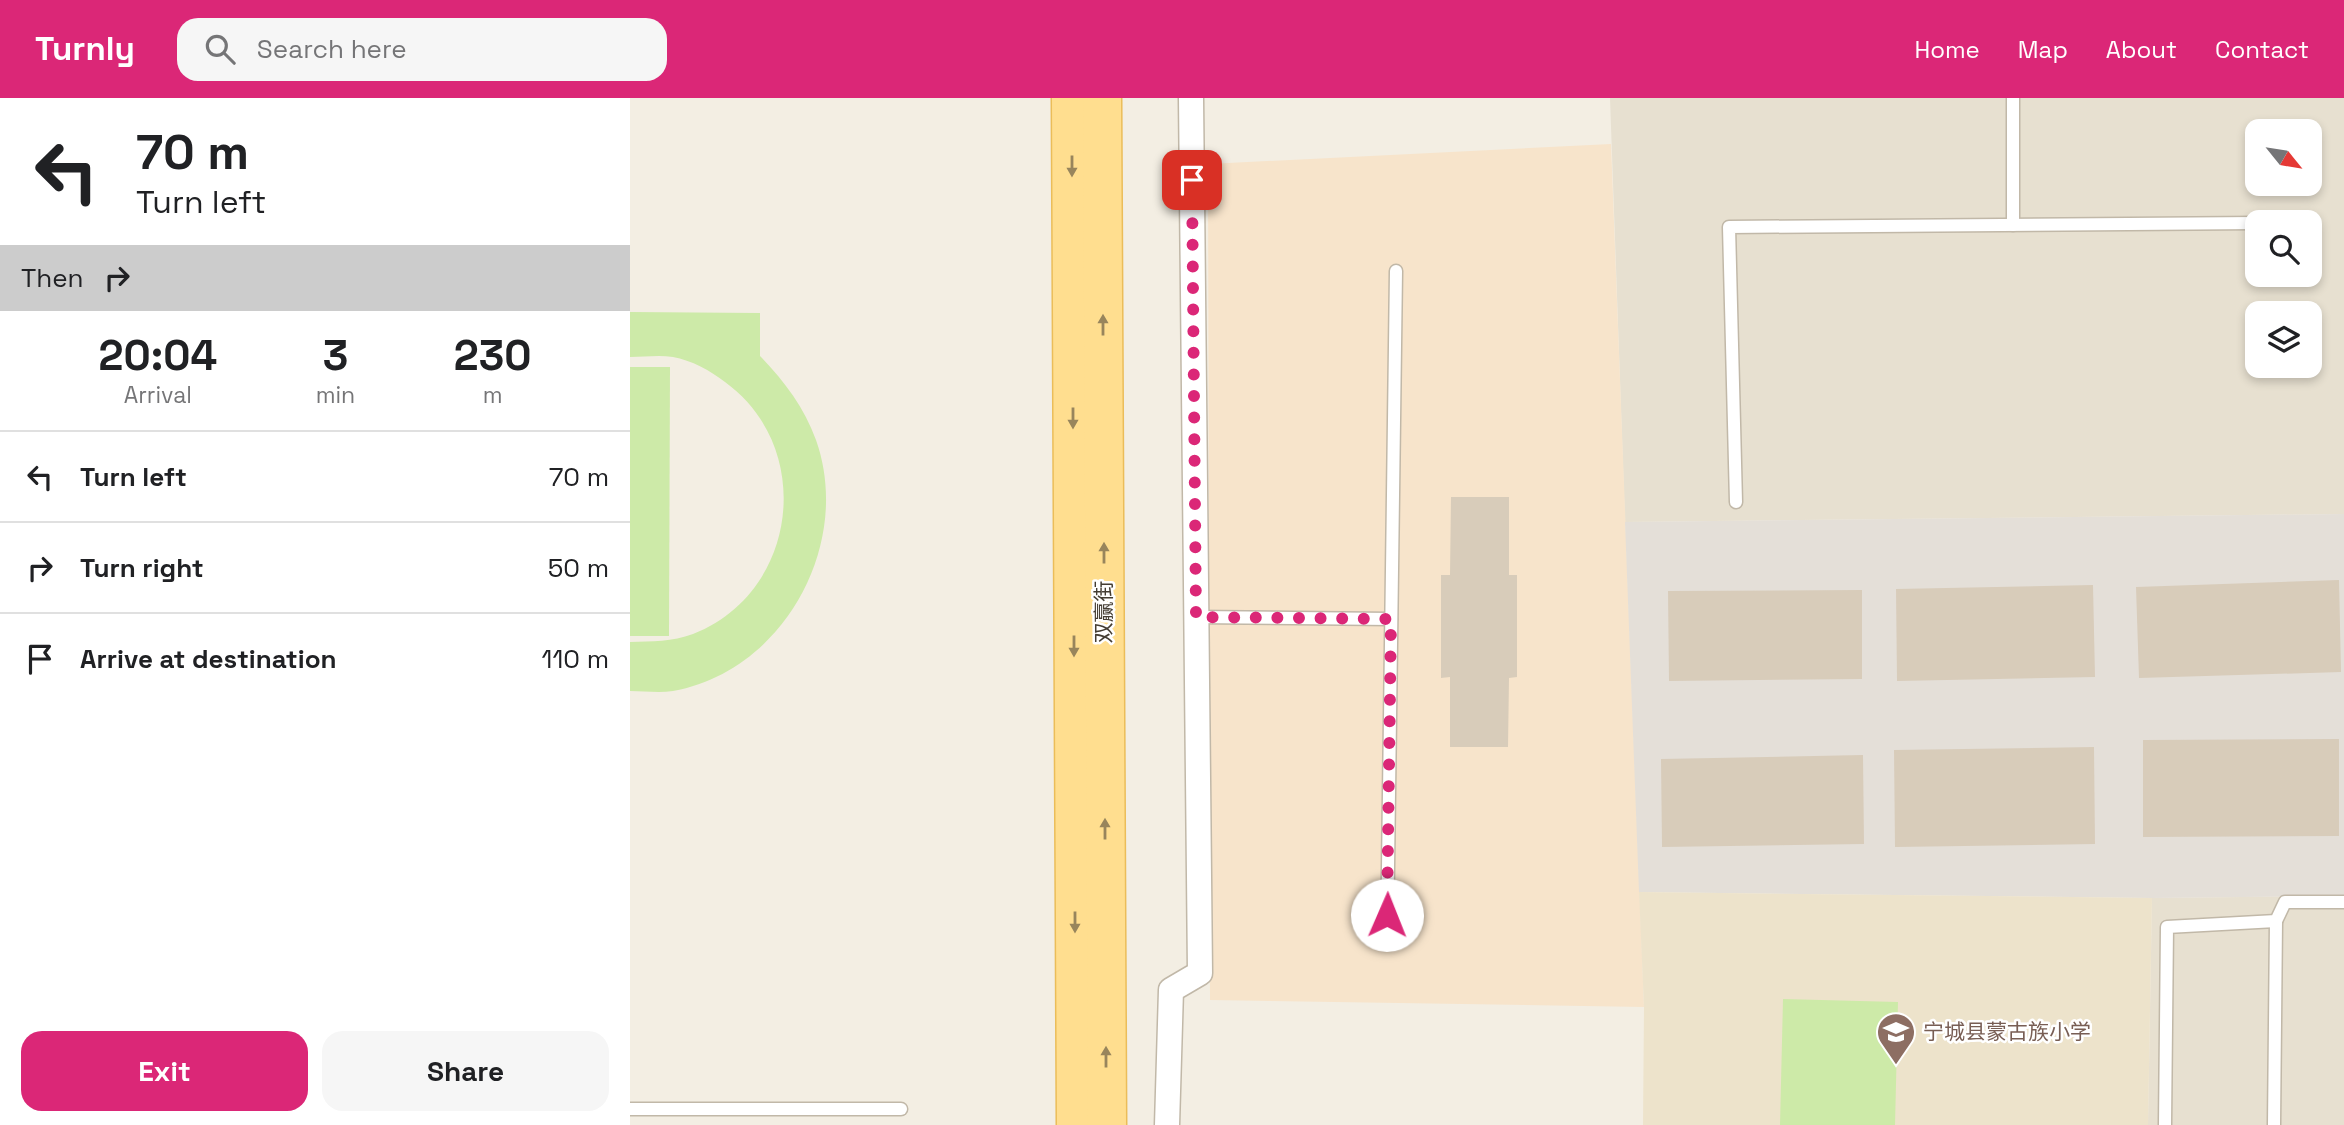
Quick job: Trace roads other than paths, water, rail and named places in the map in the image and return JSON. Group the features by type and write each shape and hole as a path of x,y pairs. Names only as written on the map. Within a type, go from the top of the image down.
{"main road":[{"name":"双赢街","path":"1071,98 1076,1125"},
{"name":"双赢街","path":"1102,98 1107,1125"}],"street":[{"path":"1167,1125 1171,990 1200,973 1191,98"}],"lane":[{"path":"2013,98 2013,225"},
{"path":"1736,502 1729,227 2245,223"},
{"path":"1387,942 1396,271"},
{"path":"1196,617 1391,619"},
{"path":"2274,1125 2276,920 2285,902 2344,902"},
{"path":"2165,1125 2167,927 2276,920"},
{"path":"630,1109 901,1109"}],"place":[{"name":"宁城县蒙古族小学","path":"1896,1066"}]}
